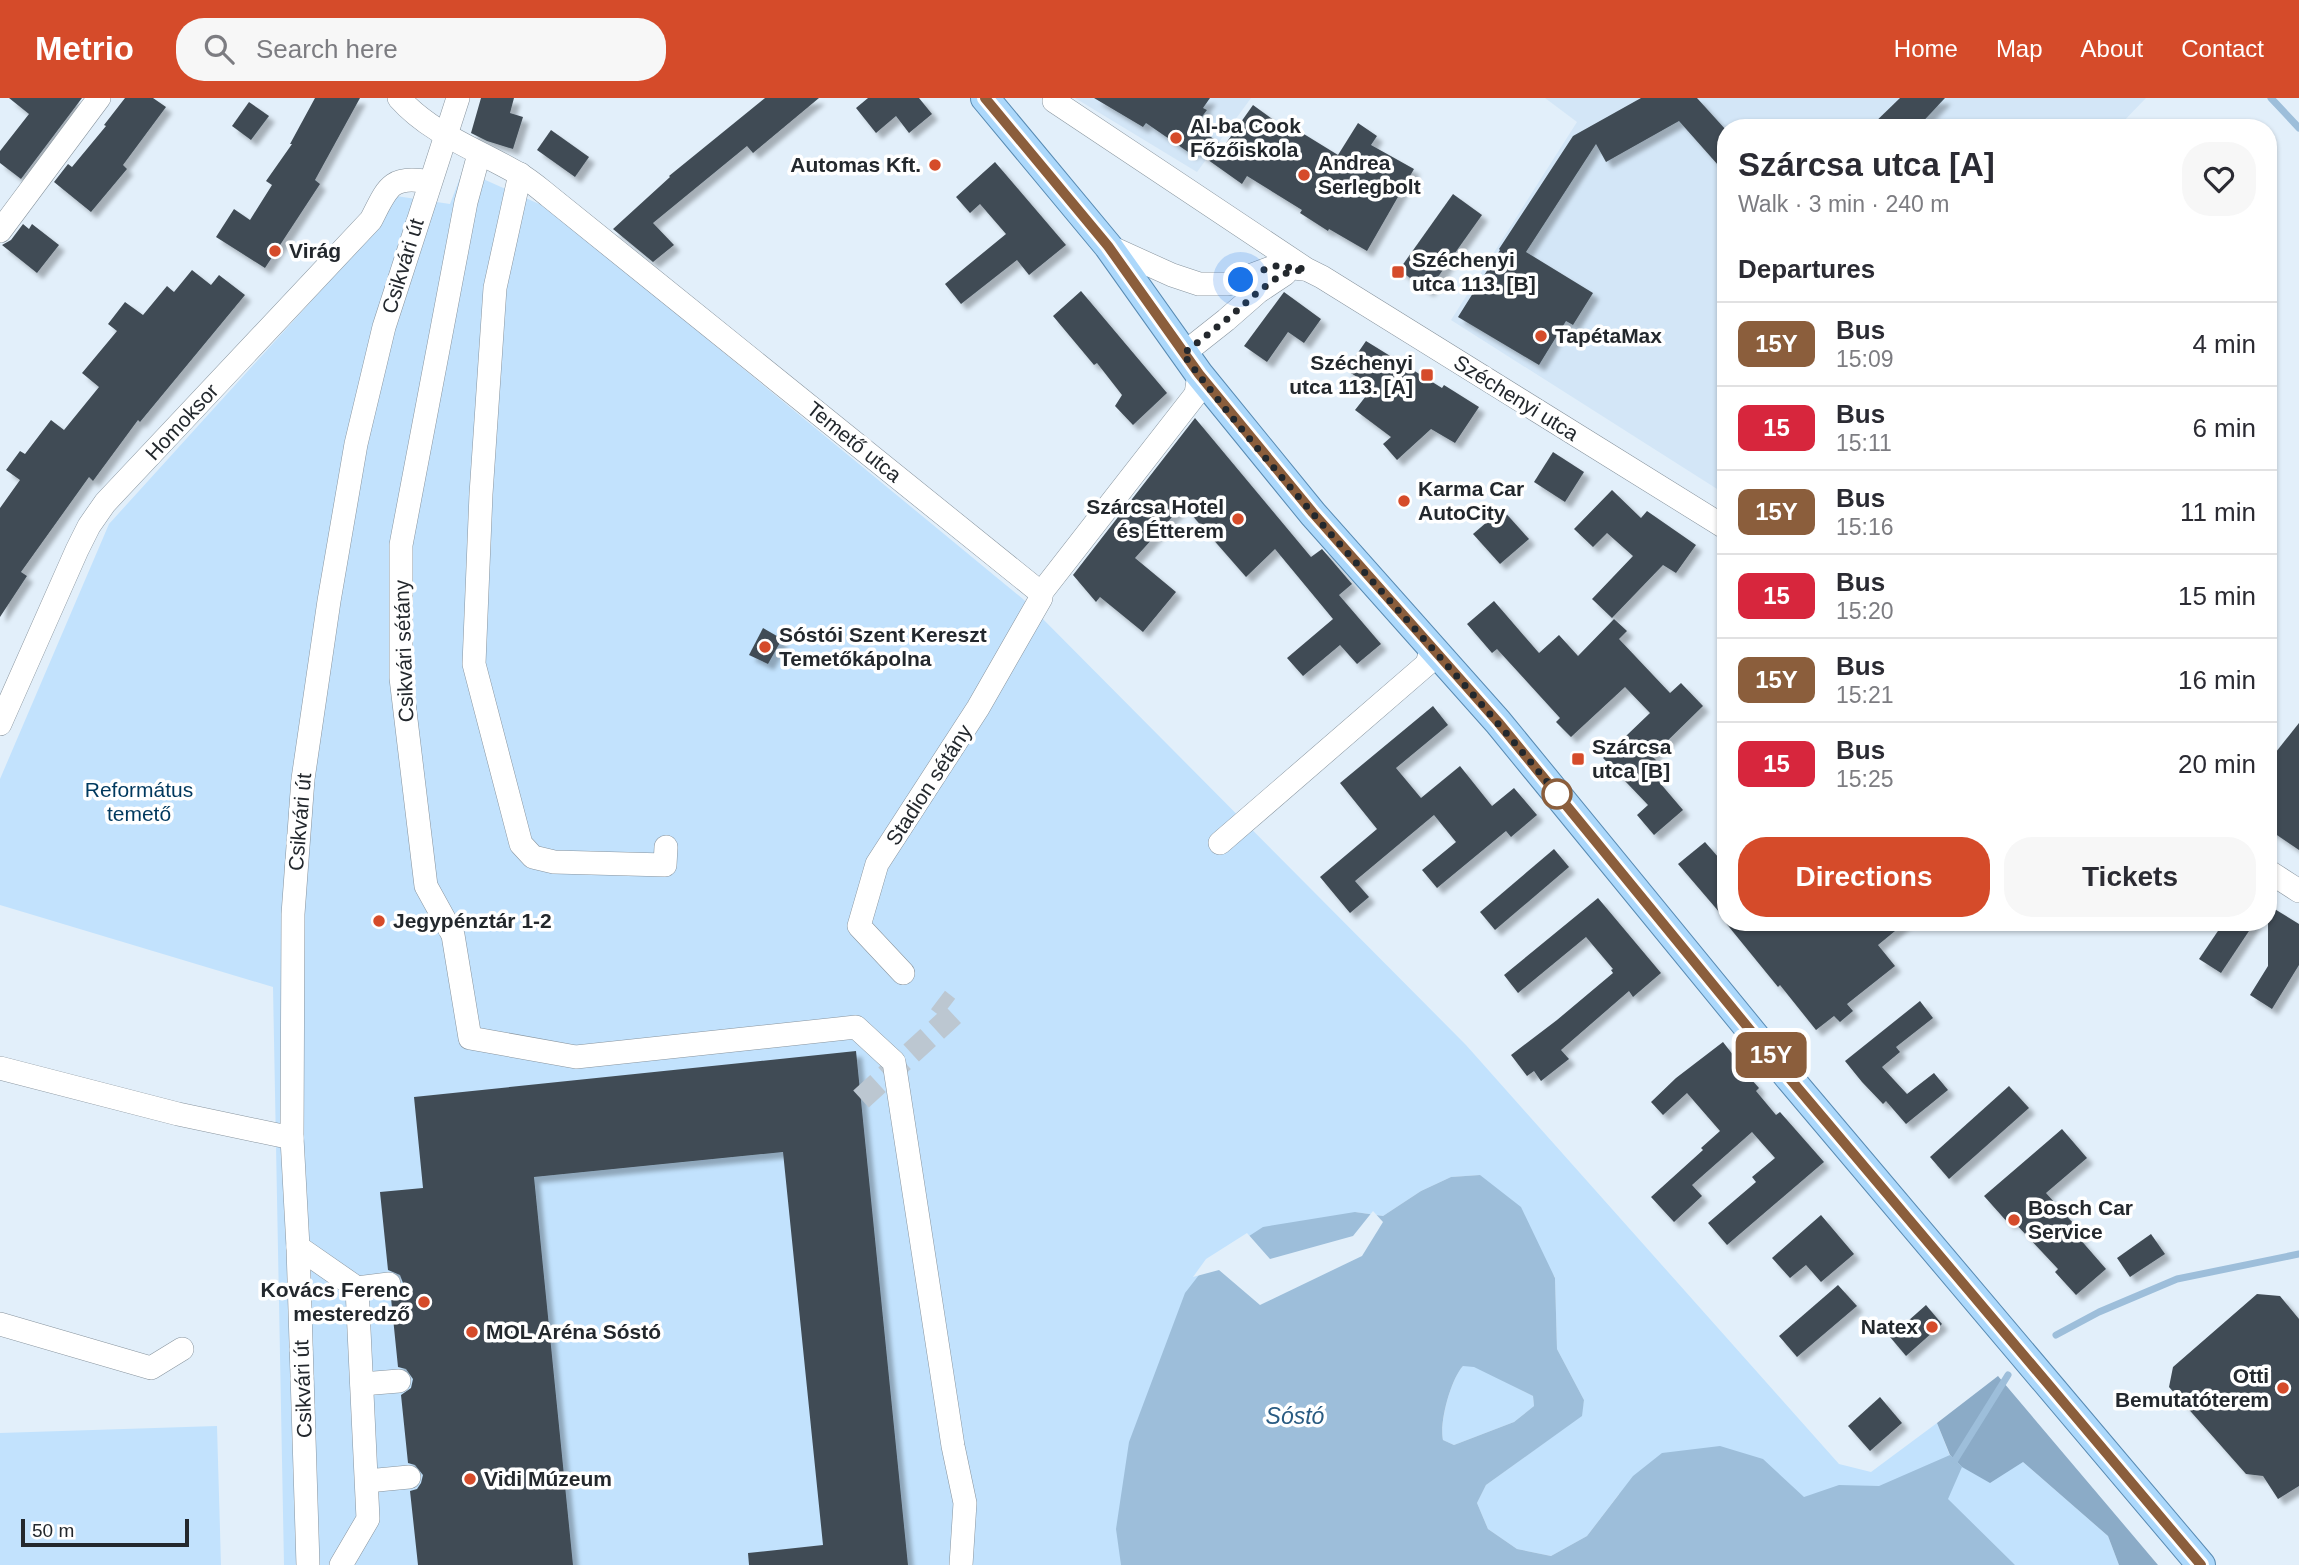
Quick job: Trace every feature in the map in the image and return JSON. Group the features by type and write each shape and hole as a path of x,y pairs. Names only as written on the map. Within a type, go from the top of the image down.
{"main road":[{"name":"Széchenyi utca","path":"985,98 1108,246 1191,364 1313,513 1498,722 1791,1080 2201,1565"}],"street":[{"path":"0,231 99,98"},
{"name":"Temető utca","path":"399,98 411,111 446,135 520,174 1041,593"},
{"name":"Csikvári út","path":"308,1565 292,1138 293,914 303,779 356,444 384,327 458,98"},
{"name":"Széchenyi utca","path":"1055,101 1306,269 1717,522"},
{"name":"Csikvári sétány","path":"480,154 466,202 401,545 401,678 425,887 453,935 470,1038 576,1057 856,1027 894,1062 953,1446 965,1503 961,1565"},
{"path":"520,174 495,288 481,481 474,664 521,844 533,857 554,862 665,865 666,848"},
{"name":"Homoksor","path":"0,724 77,550 89,526 106,503 371,220 388,188 408,178 429,182"},
{"name":"Széchenyi utca","path":"1108,246 1199,284 1228,284 1276,266 1306,269"},
{"path":"1041,593 1196,394 1191,364 1226,320 1282,274 1306,269"},
{"name":"Stadion sétány","path":"903,972 859,926 877,864 978,708 1041,593"},
{"path":"1220,843 1427,664 1432,647"},
{"path":"2277,877 2299,891"},
{"path":"0,1068 178,1114 292,1138"},
{"path":"298,1247 357,1288 389,1284"},
{"path":"341,1565 368,1519 357,1288"},
{"path":"0,1324 150,1368 182,1349"},
{"path":"362,1384 399,1381"},
{"path":"367,1481 409,1477"}],"shaded area":[{"path":"1075,98 1251,98 1197,172"},
{"path":"1545,98 2146,98 2126,119 1717,119 1717,489 1451,320 1577,122"},
{"path":"1998,1376 2158,1565 2119,1565 2108,1536 2023,1462 1990,1483 1962,1467 1950,1455 1937,1423"}],"green space":[{"name":"Református temető","path":"463,170 548,208 1023,599 1466,1045 1839,1464 1871,1472 1937,1423 1950,1456 2023,1462 2108,1536 2119,1565 1631,1565 1619,1494 1587,1536 1551,1556 1517,1549 1488,1529 1477,1503 1486,1485 1581,1416 1584,1400 1557,1349 1555,1277 1480,1175 1451,1177 1421,1191 1383,1216 1355,1212 1424,1565 284,1565 273,987 0,905 0,779 109,524 326,285 396,196 450,204"},
{"path":"1463,1366 1474,1366 1533,1396 1534,1406 1514,1422 1454,1445 1443,1440 1447,1401"},
{"path":"217,1426 221,1565 0,1565 0,1433"}],"water":[{"name":"Sóstó","path":"1480,1175 1521,1207 1555,1278 1557,1349 1584,1400 1582,1416 1486,1485 1477,1503 1488,1529 1517,1549 1551,1556 1587,1536 1633,1476 1662,1453 1720,1446 1763,1459 1804,1497 1839,1485 1879,1486 1950,1455 1962,1467 1948,1499 2015,1565 1121,1565 1116,1529 1129,1442 1185,1293 1209,1262 1263,1227 1355,1212 1383,1216 1421,1191 1451,1177","holes":["1463,1366 1474,1367 1533,1396 1534,1406 1514,1422 1454,1445 1443,1440 1447,1401"]}],"pier":[{"path":"1373,1211 1383,1222 1362,1256 1260,1305 1219,1270 1193,1277 1206,1259 1247,1233 1270,1259 1353,1236"}],"building":[{"path":"9,98 82,98 21,179 0,163 0,151 29,114"},
{"path":"125,98 153,98 166,107 123,165 127,169 91,212 54,182 68,164 72,167"},
{"path":"315,98 360,98 315,180 320,184 265,268 216,237 234,209 250,220 272,185 266,181 292,144"},
{"path":"481,98 514,98 510,113 523,117 513,149 471,133"},
{"path":"765,98 819,98 753,153 747,146 653,223 674,245 653,262 613,229 669,176"},
{"path":"868,98 919,98 932,114 909,133 896,116 876,133 856,108"},
{"path":"1094,98 1210,98 1203,108 1207,110 1195,126 1224,146 1253,105 1296,136 1299,131 1338,155 1358,123 1377,136 1371,145 1414,169 1367,251 1329,229 1328,231 1300,213 1302,210 1247,176 1242,184 1194,150 1191,154 1146,123 1143,127"},
{"path":"1641,98 1697,98 1717,120 1717,164 1679,121 1606,162 1596,144 1526,252 1593,293 1573,325 1566,321 1539,365 1458,317 1573,136"},
{"path":"1900,98 1945,98 1925,119 1878,119"},
{"path":"249,102 269,116 251,140 232,126"},
{"path":"551,130 589,157 575,177 537,150"},
{"path":"995,162 1066,245 1029,275 1017,260 961,304 945,284 1006,234 980,204 970,213 956,197"},
{"path":"1453,194 1482,215 1428,291 1399,270"},
{"path":"23,224 29,229 32,224 59,245 37,273 2,245 11,240"},
{"path":"192,270 211,285 219,275 245,295 140,422 138,420 93,481 89,477 21,572 27,576 0,617 0,508 20,480 6,470 20,451 25,454 51,420 64,430 99,387 82,373 117,331 108,324 125,302 143,315 167,286 174,292"},
{"path":"1081,291 1167,393 1133,425 1115,406 1122,395 1097,363 1094,365 1053,316"},
{"path":"1284,292 1321,319 1304,343 1288,332 1267,362 1244,346"},
{"path":"1366,341 1442,388 1444,385 1479,407 1455,443 1431,429 1397,460 1383,444 1391,437 1355,410 1373,387 1346,370"},
{"name":"Szárcsa Hotel és Étterem","path":"1195,418 1311,557 1322,549 1352,584 1339,595 1381,644 1357,664 1340,645 1303,676 1287,658 1333,619 1275,549 1246,577 1183,505 1135,558 1176,592 1143,632 1100,597 1096,602 1073,575"},
{"path":"1553,452 1584,472 1565,502 1534,482"},
{"path":"1612,490 1641,518 1647,511 1696,545 1676,573 1663,565 1612,618 1592,599 1633,556 1607,533 1593,547 1574,529"},
{"path":"1502,509 1529,539 1500,564 1473,534"},
{"path":"1494,601 1539,653 1559,635 1578,656 1614,619 1627,631 1619,639 1670,693 1681,683 1703,706 1652,756 1663,767 1654,776 1683,810 1654,835 1637,815 1648,805 1603,758 1650,713 1625,687 1571,737 1556,722 1560,718 1497,649 1492,653 1467,624"},
{"name":"Sóstói Szent Kereszt Temetőkápolna","path":"763,628 782,639 768,664 749,655"},
{"path":"1433,706 1448,725 1396,768 1421,798 1460,766 1492,806 1514,788 1537,815 1511,837 1506,831 1437,888 1422,870 1456,842 1434,815 1355,881 1369,897 1350,913 1320,877 1377,829 1340,783"},
{"path":"2299,723 2299,850 2277,835 2277,751"},
{"path":"1705,842 1717,856 1717,910 1678,864"},
{"path":"1554,849 1569,867 1495,930 1480,912"},
{"path":"1598,898 1661,973 1633,997 1629,991 1561,1050 1569,1059 1541,1081 1534,1071 1527,1076 1511,1055 1613,973 1613,969 1586,937 1518,993 1504,975"},
{"path":"2277,911 2299,924 2299,965 2272,1009 2250,995 2268,966 2268,931 2277,931"},
{"path":"1732,931 1895,931 1878,945 1895,966 1847,1004 1853,1011 1840,1022 1834,1016 1816,1030 1780,985 1778,987"},
{"path":"2218,931 2249,931 2221,973 2199,959"},
{"path":"1920,1001 1933,1018 1896,1047 1900,1052 1882,1067 1907,1094 1934,1073 1948,1090 1906,1124 1886,1101 1883,1104 1845,1061"},
{"path":"1723,1042 1737,1060 1735,1061 1759,1088 1756,1091 1776,1115 1780,1112 1824,1162 1727,1245 1708,1223 1756,1182 1752,1177 1775,1158 1752,1132 1692,1185 1702,1196 1674,1222 1651,1197 1720,1131 1687,1093 1663,1115 1651,1102 1676,1078"},
{"name":"MOL Aréna Sóstó","path":"856,1051 908,1565 749,1565 748,1553 823,1545 783,1152 534,1177 573,1565 418,1565 410,1491 417,1489 423,1475 415,1465 408,1463 401,1395 411,1388 413,1379 406,1369 398,1367 391,1298 398,1295 403,1283 400,1275 388,1270 380,1192 423,1188 414,1097"},
{"path":"2009,1086 2029,1108 1949,1179 1930,1157"},
{"path":"2062,1129 2087,1158 2046,1193 2083,1234 2079,1238 2106,1269 2076,1295 2055,1272 2058,1269 2013,1221 2009,1224 1984,1196"},
{"path":"1821,1215 1854,1254 1821,1282 1806,1265 1790,1278 1772,1258"},
{"path":"2151,1234 2165,1254 2130,1277 2117,1258"},
{"path":"1838,1285 1857,1306 1797,1357 1779,1336"},
{"path":"2257,1294 2280,1296 2299,1319 2299,1486 2278,1499 2263,1476 2246,1474 2169,1387 2173,1367"},
{"path":"1926,1305 1942,1324 1906,1356 1890,1337"},
{"path":"1880,1397 1902,1423 1870,1451 1848,1426"}],"waterway":[{"path":"2271,98 2299,128"},
{"path":"2056,1335 2099,1312 2177,1279 2299,1254"},
{"path":"1955,1460 2008,1375"}],"tunnel":[{"path":"861,1099 955,1013 938,1000"}],"bus line":[{"name":"15Y","path":"985,98 1108,246 1183,354 1313,513 1498,722 1791,1080 2201,1565"}],"place":[{"name":"Al-ba Cook Főzőiskola","path":"1176,138"},
{"name":"Automas Kft.","path":"935,165"},
{"name":"Andrea Serlegbolt","path":"1304,175"},
{"name":"Virág","path":"275,251"},
{"name":"Széchenyi utca 113. [B]","path":"1398,272"},
{"name":"TapétaMax","path":"1541,336"},
{"name":"Széchenyi utca 113. [A]","path":"1427,375"},
{"name":"Karma Car AutoCity","path":"1404,501"},
{"name":"Szárcsa Hotel és Étterem","path":"1238,519"},
{"name":"Sóstói Szent Kereszt Temetőkápolna","path":"765,647"},
{"name":"Szárcsa utca [B]","path":"1578,759"},
{"name":"Jegypénztár 1-2","path":"379,921"},
{"name":"Bosch Car Service","path":"2014,1220"},
{"name":"Kovács Ferenc mesteredző","path":"424,1302"},
{"name":"Natex","path":"1932,1327"},
{"name":"MOL Aréna Sóstó","path":"472,1332"},
{"name":"Otti Bemutatóterem","path":"2283,1388"},
{"name":"Vidi Múzeum","path":"470,1479"}],"route":[{"path":"1241,280 1276,266 1306,269 1282,274 1183,354 1313,513 1498,722 1557,794"}]}
